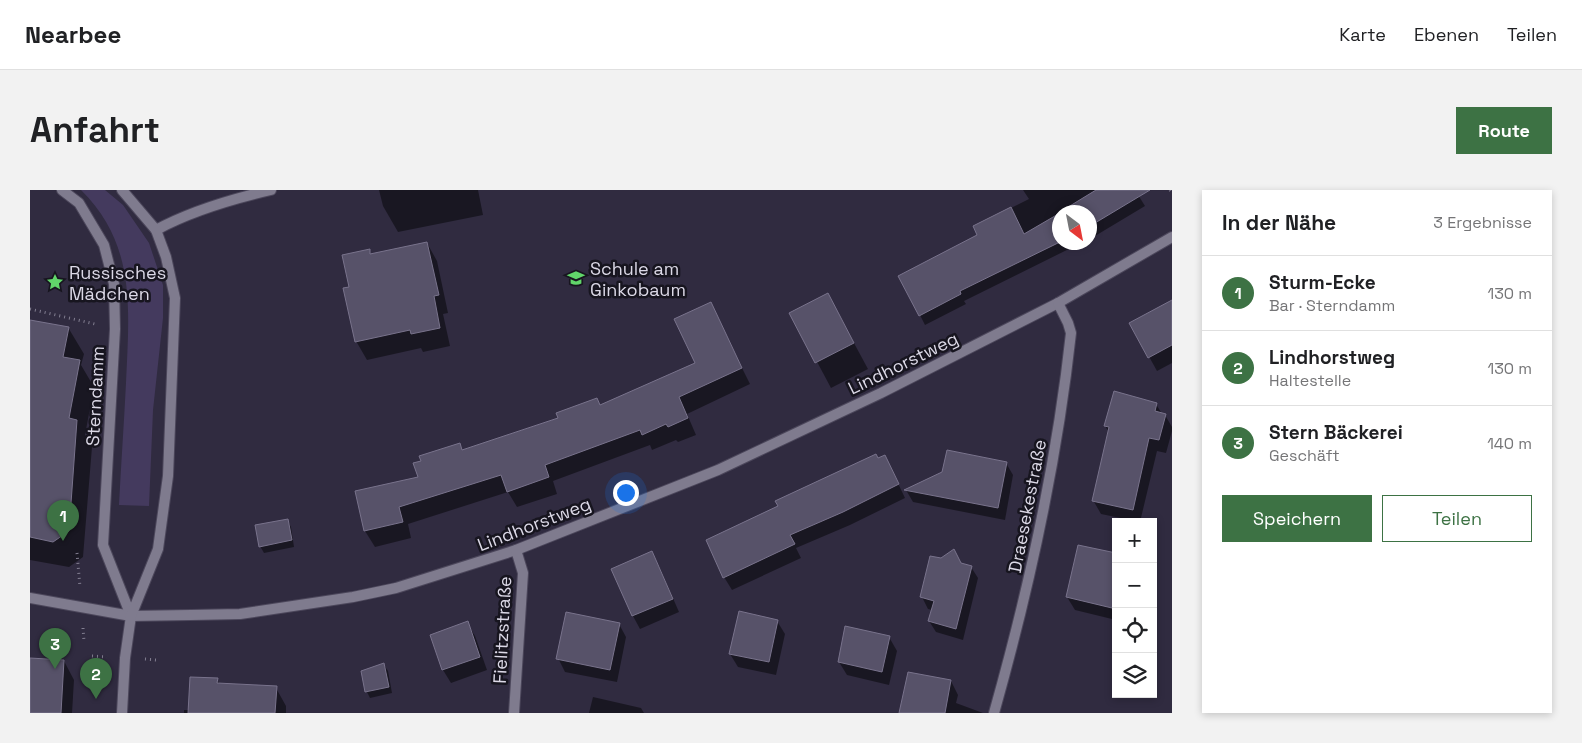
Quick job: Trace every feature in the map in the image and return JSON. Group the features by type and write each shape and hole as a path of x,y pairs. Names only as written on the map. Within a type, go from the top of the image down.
{"street":[{"name":"Sterndamm","path":"62,190 79,203 104,245 114,284 115,329 103,545 130,616"},
{"name":"Sterndamm","path":"122,190 156,230 166,257 175,298 168,476 158,549 130,616 125,658 122,713"},
{"path":"156,230 174,220 191,214 271,190"},
{"name":"Lindhorstweg","path":"30,598 130,616 240,614 353,597 396,588 516,550 718,470 881,393 1058,303 1172,237"},
{"name":"Draesekestraße","path":"994,713 1031,572 1060,418 1070,333 1068,323 1058,303"},
{"name":"Fielitzstraße","path":"514,713 523,573 516,550"}],"path":[{"path":"30,309 115,329"}],"shaded area":[{"path":"81,190 105,190 123,205 149,243 163,285 163,318 153,410 149,506 119,505 128,330 126,280 121,256 112,233 99,211"}],"building":[{"path":"1096,190 1150,190 1097,222 1097,205 1071,205"},
{"path":"1011,207 1024,234 1052,218 1052,246 960,291 961,294 919,316 898,276 977,235 973,226"},
{"path":"427,242 439,295 434,296 440,328 411,334 410,330 355,342 343,288 349,287 342,255 370,249 370,254"},
{"path":"828,293 854,343 815,363 789,313"},
{"path":"1172,300 1172,345 1148,358 1129,323"},
{"path":"711,302 742,368 679,397 688,418 668,427 666,424 642,435 640,430 545,465 549,477 507,492 501,475 399,507 403,522 364,531 355,491 418,477 413,463 421,461 419,456 460,443 462,450 558,418 556,413 597,398 600,405 695,363 674,319"},
{"path":"30,320 69,327 63,357 80,360 69,418 77,420 69,531 53,542 30,537"},
{"path":"1114,391 1157,403 1155,411 1166,414 1159,440 1149,438 1133,510 1092,501 1109,427 1104,426"},
{"path":"947,450 1007,462 998,508 904,490 942,472"},
{"path":"876,454 878,458 885,455 899,484 843,512 790,535 795,544 723,578 706,540 778,506 775,501"},
{"path":"288,519 292,540 259,547 255,525"},
{"path":"1078,545 1112,552 1112,608 1066,597"},
{"path":"954,549 961,563 972,566 956,629 928,621 934,601 920,597 930,556 941,558"},
{"path":"652,551 673,599 632,616 611,569"},
{"path":"739,611 778,620 769,662 729,654"},
{"path":"566,612 620,623 610,670 556,659"},
{"path":"468,621 480,657 442,670 430,635"},
{"path":"845,626 890,636 882,672 838,662"},
{"path":"30,658 64,660 61,713 30,713"},
{"path":"384,663 389,687 365,692 361,671"},
{"path":"908,672 951,680 945,713 899,713"},
{"path":"190,677 218,678 217,683 277,686 275,713 188,713"}],"place":[{"name":"Schule am Ginkobaum","path":"576,278"},
{"name":"Russisches Mädchen","path":"55,282"},
{"name":"Sturm-Ecke","path":"63,541"},
{"name":"Stern Bäckerei","path":"55,669"},
{"name":"Lindhorstweg","path":"96,699"}]}
